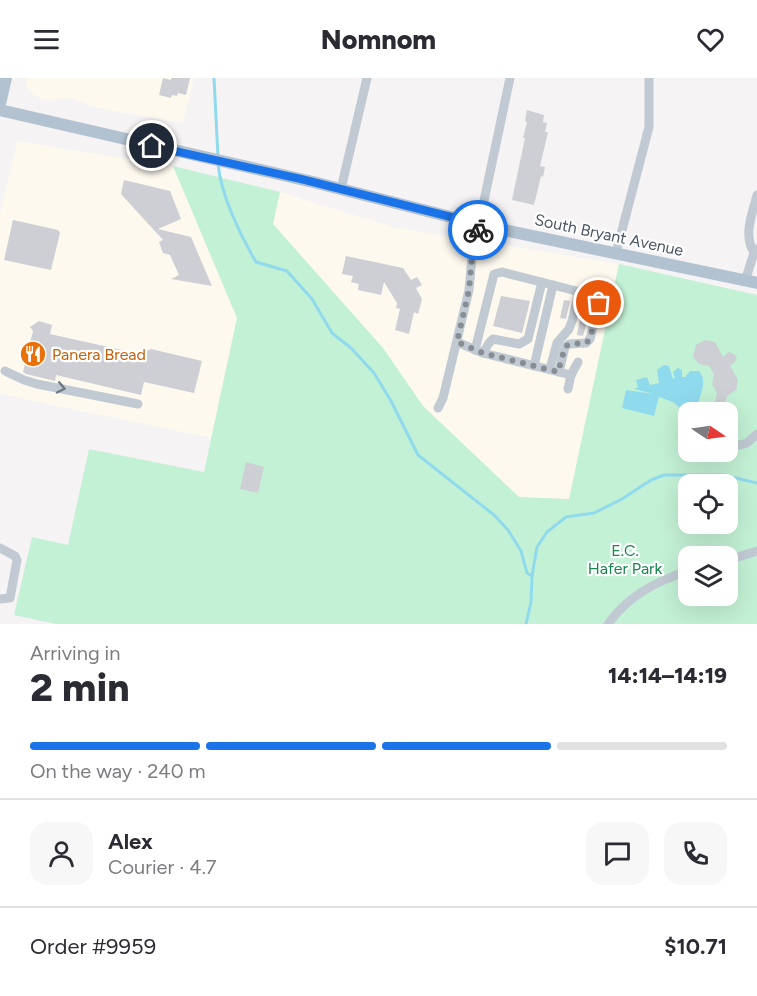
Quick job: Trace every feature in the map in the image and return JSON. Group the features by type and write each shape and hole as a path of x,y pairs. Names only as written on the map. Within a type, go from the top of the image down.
{"main road":[{"path":"0,104 6,78"},
{"name":"South Bryant Avenue","path":"0,110 341,189 479,224 751,282"}],"street":[{"path":"341,189 367,78"},
{"path":"438,408 443,398 469,290 472,257 510,78"},
{"path":"616,253 649,127 649,78"},
{"path":"751,282 755,251 748,243 747,235 757,195"},
{"path":"479,352 494,274 502,272 598,296 599,303 590,339 586,343 569,344 565,347 554,370"},
{"path":"479,352 493,339 519,344 528,339 542,282"},
{"path":"534,366 552,285"},
{"path":"554,370 557,342 569,329 579,292"},
{"path":"457,342 479,352 571,375"},
{"path":"568,389 571,375 578,362"},
{"path":"5,371 30,382 138,404"},
{"path":"738,445 747,443 757,434"},
{"path":"0,548 15,556 17,560 10,598 0,599"},
{"path":"738,557 757,551"},
{"path":"608,624 628,601 648,587 678,576"}],"shaded area":[{"path":"26,78 194,78 183,123 102,109 73,98 44,100 28,90"},
{"path":"17,141 173,166 237,318 211,438 0,394 0,213"},
{"path":"280,192 393,227 619,264 569,500 519,497 423,406 383,348 273,224"}],"green space":[{"name":"E.C. Hafer Park","path":"173,166 280,192 273,224 383,348 423,406 519,497 569,499 619,264 757,295 757,624 56,624 14,615 32,537 68,545 89,449 204,472 237,318"}],"water":[{"path":"664,365 669,366 673,379 675,378 673,372 678,368 682,370 682,377 690,371 699,371 703,384 698,402 678,402 678,406 659,397 654,416 622,408 626,390 654,394 634,389 638,387 636,380 647,377 650,385 659,383 657,370"}],"building":[{"path":"163,78 171,80 171,78 190,78 186,95 178,93 177,96 172,95 171,98 159,95"},
{"path":"527,110 544,115 543,122 547,123 545,132 548,132 540,166 545,167 534,205 512,200 525,138 523,138"},
{"path":"124,180 170,191 181,219 158,229 191,237 212,286 171,279 179,275 170,255 163,253 159,242 163,240 121,194"},
{"path":"13,220 58,230 60,233 51,270 4,260"},
{"path":"346,256 403,268 411,280 417,277 422,285 416,288 422,299 418,314 414,312 409,334 395,330 400,309 396,308 397,303 384,282 381,295 358,290 359,284 351,282 353,276 342,274"},
{"path":"501,296 530,301 522,333 493,326"},
{"path":"564,300 570,301 566,319 560,318"},
{"path":"583,304 591,306 583,336 577,335"},
{"path":"39,321 52,325 50,334 140,354 151,349 202,361 194,393 144,382 141,395 56,375 55,381 26,374 23,372 33,331 30,327"},
{"path":"705,340 715,342 723,357 729,352 737,357 730,366 738,380 736,390 727,396 726,402 715,402 717,393 712,384 714,374 709,366 699,364 693,356 696,345"},
{"path":"246,462 264,467 258,493 240,489"}],"waterway":[{"path":"214,78 218,157"},
{"path":"218,164 223,189 232,214 256,262 287,271 312,299 332,333 351,348 374,373 418,455 494,515 508,530 521,551 527,573 532,576"},
{"path":"526,624 531,602 532,576 537,547 547,532 566,517 594,513 622,499 651,480 664,475 723,475 757,483"}],"way so far":[{"path":"478,230 472,257 469,290 457,342 483,353 558,372 565,347 569,344 586,343 590,339 599,303"}],"place":[{"name":"Panera Bread","path":"33,354"}],"route":[{"path":"152,146 301,179 479,224 478,230"}]}
